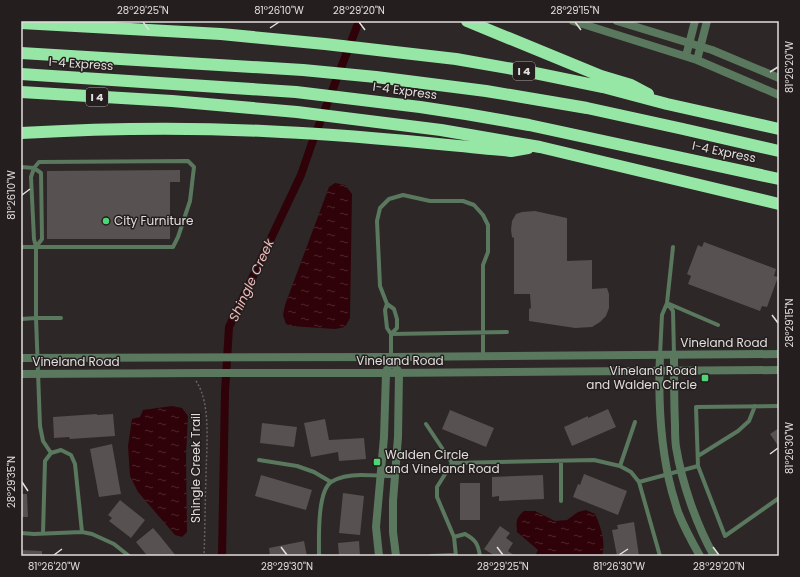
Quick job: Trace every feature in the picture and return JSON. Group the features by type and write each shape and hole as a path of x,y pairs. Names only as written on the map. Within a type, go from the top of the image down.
{"highway":[{"path":"467,21 601,76 631,85 667,104"},
{"name":"I 4","path":"21,23 221,34 456,59 603,87 667,104 779,129"},
{"name":"I-4 Express","path":"21,53 304,70 376,77 486,91 587,108 779,151"},
{"name":"I-4 Express","path":"21,74 296,92 366,100 466,114 529,125 779,179"},
{"name":"I 4","path":"21,92 172,101 297,112 441,130 540,147 779,204"},
{"path":"21,133 110,129 200,129 347,136 511,151 540,147"}],"street":[{"path":"573,21 686,56 779,95"},
{"path":"617,21 700,46 779,78"},
{"path":"686,56 695,21"},
{"path":"697,60 707,21"},
{"name":"Vineland Road","path":"21,358 779,354"},
{"path":"660,355 660,415 668,475 678,511 700,556"},
{"path":"674,355 674,413 676,446 681,471 692,507 708,546 714,556"},
{"path":"392,357 399,373 398,437 393,501 393,532 396,556"},
{"path":"379,556 376,527 384,437 386,373 392,357"},
{"name":"Vineland Road","path":"21,374 779,370"}],"lane":[{"path":"21,247 36,247 83,247 104,246 173,247 178,237 190,201 194,167 188,161 39,162 34,168 31,177 34,239 36,247 36,318 40,426 43,441 51,453"},
{"path":"21,167 34,168 42,173 42,239 36,247"},
{"path":"391,334 397,328 397,319 394,309 387,304 380,286 377,221 380,208 389,199 403,195 430,201 463,201 474,205 483,215 488,226 488,252 483,264 484,356"},
{"path":"32,200 42,199"},
{"path":"660,355 662,315 667,303 673,247"},
{"path":"667,303 718,325"},
{"path":"667,303 673,311 674,355"},
{"path":"387,304 384,310 387,328 391,334 392,357"},
{"path":"21,319 61,318"},
{"path":"391,334 507,332"},
{"path":"698,456 738,431 749,421 754,406"},
{"path":"779,406 696,407 698,466 725,536 779,498"},
{"path":"620,466 635,422"},
{"path":"426,424 452,463"},
{"path":"43,533 45,461 51,453 61,450 72,455 75,464 82,532"},
{"path":"259,460 297,466 314,472 331,482"},
{"path":"452,463 594,460 620,466 631,472 639,482 660,556"},
{"path":"561,461 561,501"},
{"path":"431,556 455,556 454,537 438,497 437,486 452,463"},
{"path":"639,482 698,466"},
{"path":"319,556 320,517 324,492 331,482 343,477 361,475 395,476"},
{"path":"21,533 82,532 92,534 114,544 129,556"},
{"path":"454,537 466,534 472,538 478,546 480,556"}],"path":[{"name":"Shingle Creek Trail","path":"196,381 200,387 205,403 207,428 204,556"}],"water":[{"path":"335,183 345,185 352,194 350,318 345,327 335,329 291,326 286,324 283,315 285,305 329,187"},
{"path":"172,406 182,408 188,416 186,456 187,532 182,537 175,535 138,492 130,476 128,446 132,419 140,417 143,410"},
{"path":"586,510 595,514 599,524 603,540 602,556 535,556 538,550 517,532 517,520 524,511 535,511 555,521 567,520 578,512"}],"building":[{"path":"180,170 180,182 170,182 170,239 47,239 47,171"},
{"path":"535,211 567,218 567,261 592,260 592,289 607,288 609,294 609,308 606,316 592,327 575,328 529,321 529,309 531,308 530,294 514,294 514,238 512,237 511,230 512,221 516,214"},
{"path":"704,242 776,269 774,276 778,277 767,307 762,306 760,311 688,284 691,276 687,274 698,245 702,247"},
{"path":"608,409 616,427 572,446 564,427"},
{"path":"450,410 494,428 486,447 442,429"},
{"path":"113,414 115,436 70,439 69,437 54,438 53,417"},
{"path":"325,419 329,440 364,438 366,459 339,461 338,452 311,457 304,423"},
{"path":"262,423 297,427 294,447 260,443"},
{"path":"779,428 779,447 770,434"},
{"path":"112,444 121,494 99,497 90,449"},
{"path":"584,474 627,491 618,515 573,497"},
{"path":"261,475 312,490 306,510 255,496"},
{"path":"543,475 544,499 499,501 499,496 492,497 492,477"},
{"path":"460,483 480,483 480,520 460,520"},
{"path":"343,493 364,496 360,535 339,533"},
{"path":"21,494 27,494 28,517 21,517"},
{"path":"120,500 145,520 131,538 109,521 112,518 108,515"},
{"path":"634,522 639,556 617,556 612,530 618,529 617,525"},
{"path":"500,526 510,533 506,538 513,543 508,551 515,556 495,556 484,549"},
{"path":"153,528 176,556 148,556 145,553 136,542"},
{"path":"304,541 307,556 270,556 269,548"},
{"path":"359,541 360,556 339,556 338,543"},
{"path":"21,550 42,551 42,556 21,556"}],"waterway":[{"name":"Shingle Creek","path":"222,556 225,392 229,327 301,175 359,21"}],"place":[{"name":"City Furniture","path":"106,221"},
{"name":"Vineland Road and Walden Circle","path":"705,378"},
{"name":"Walden Circle and Vineland Road","path":"377,462"}]}
